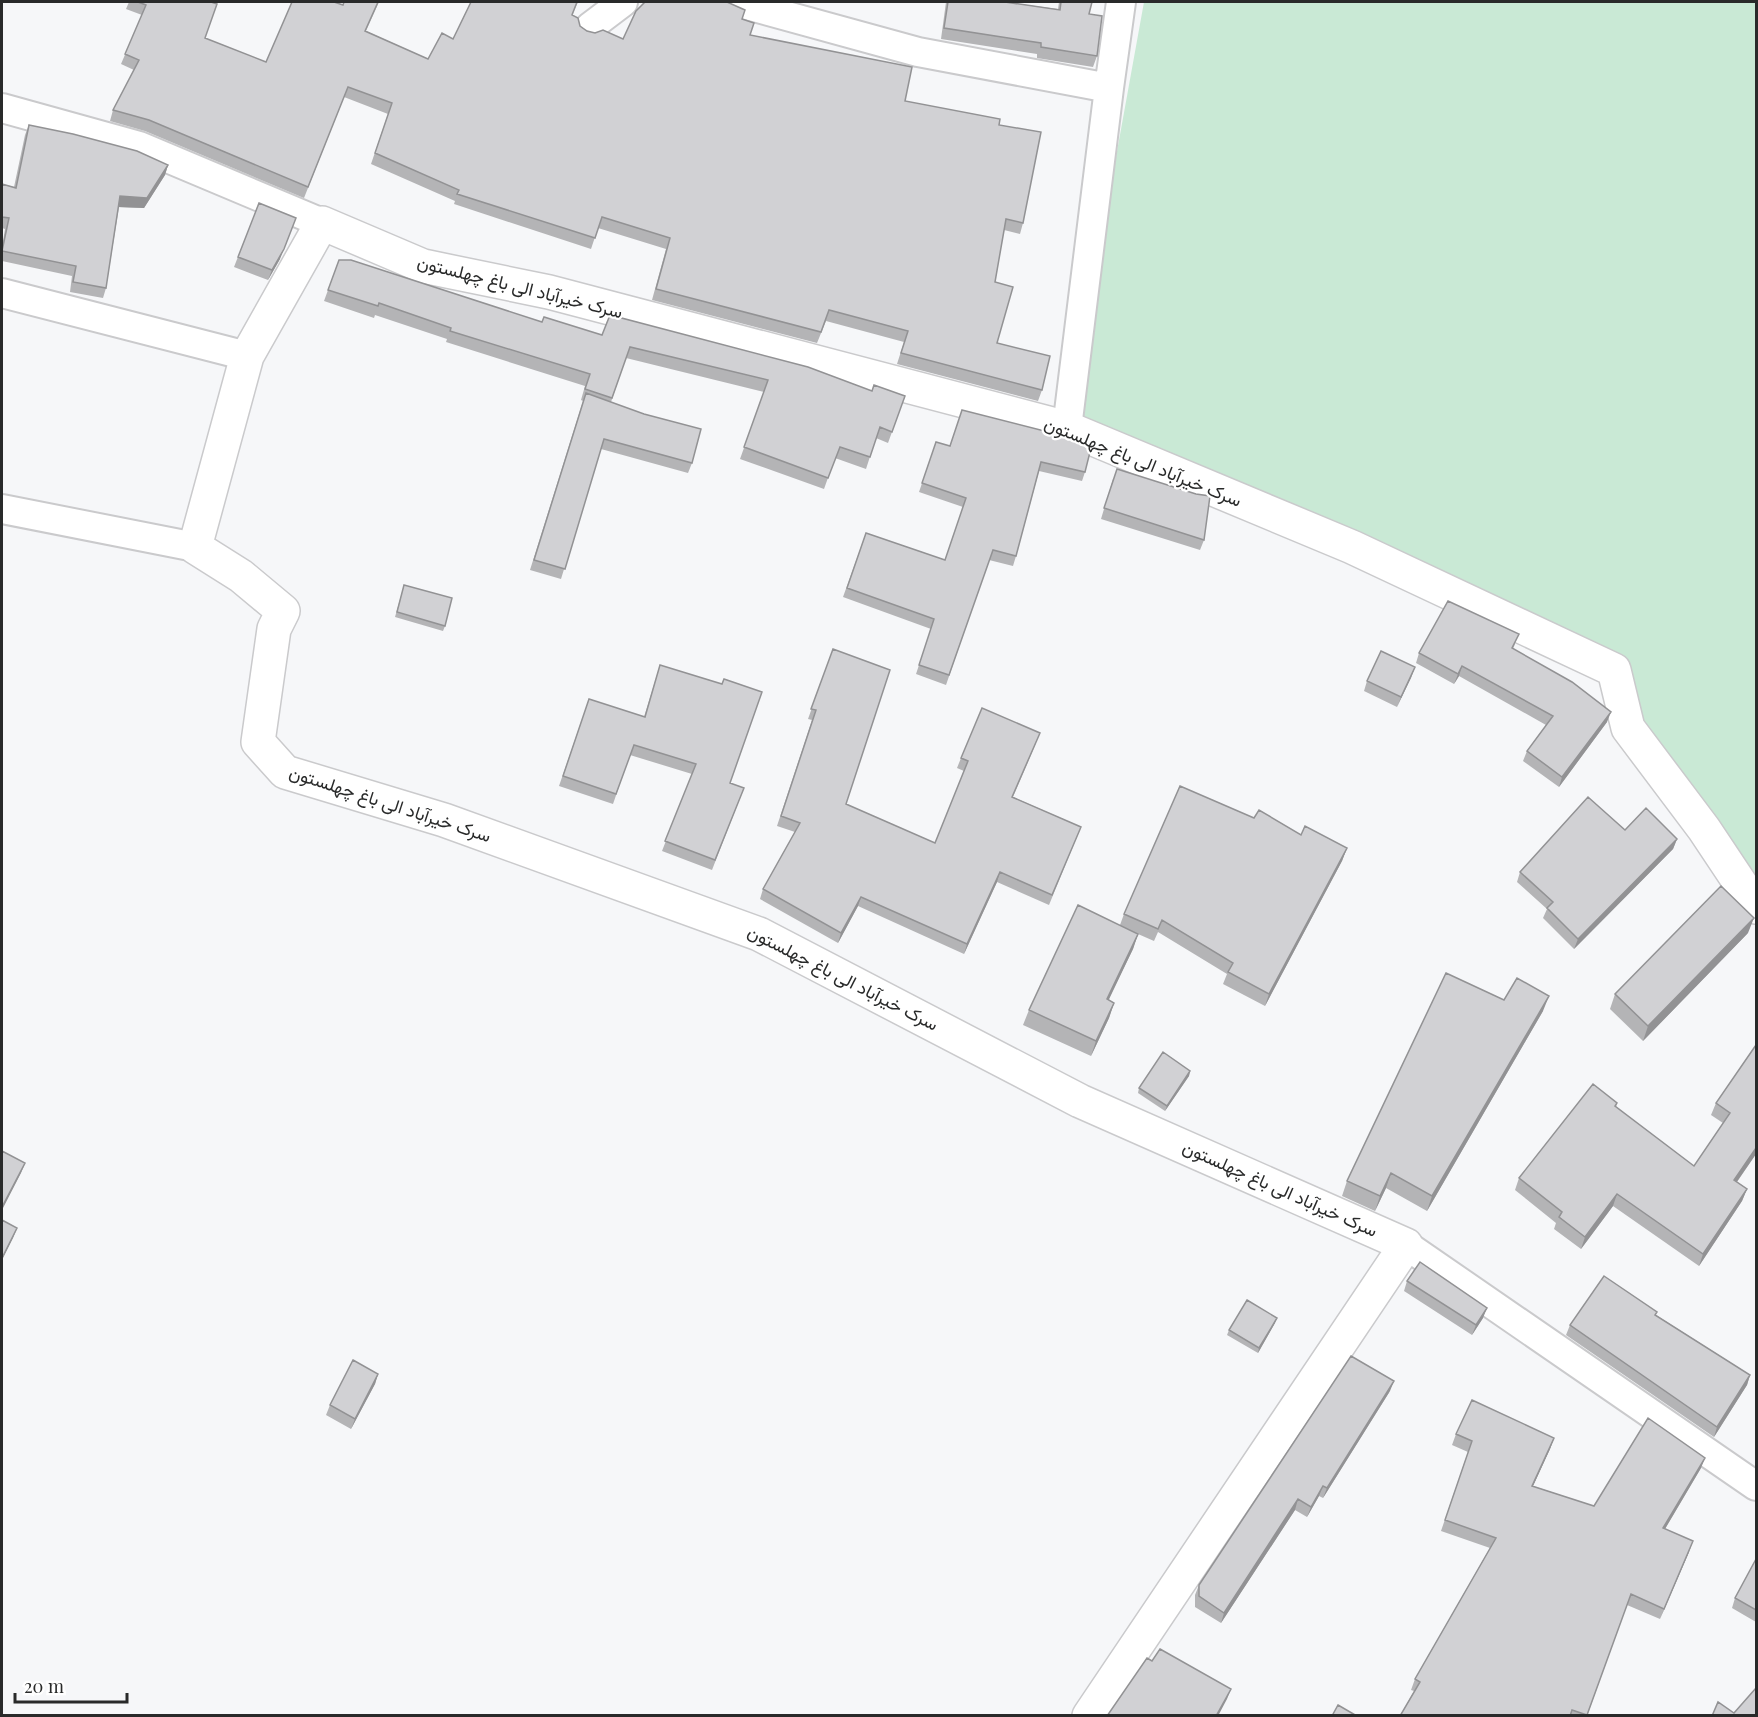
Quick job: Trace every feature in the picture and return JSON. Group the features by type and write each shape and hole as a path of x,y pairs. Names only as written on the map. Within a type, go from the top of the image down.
{"street":[{"path":"590,27 623,2"},
{"path":"736,2 918,51 1109,88"},
{"path":"1067,428 1121,2"},
{"path":"2,108 139,146 322,222 247,356 195,547 2,509"},
{"name":"سرک خیرآباد الی باغ چهلستون","path":"322,222 423,266 549,292 1067,428 1352,547 1614,670 1628,728 1704,829 1756,907"},
{"path":"2,293 247,356"},
{"name":"سرک خیرآباد الی باغ چهلستون","path":"195,547 241,576 283,611 274,629 258,742 285,772 444,820 759,934 1080,1101 1406,1245"},
{"path":"1089,1716 1406,1245 1756,1486"}],"green space":[{"path":"1144,2 1756,2 1756,907 1704,829 1614,670 1067,428"}],"building":[{"path":"138,2 211,2 217,4 205,38 266,62 292,2 334,2 343,5 344,2 378,2 365,31 428,59 442,33 453,39 471,2 577,2 572,15 578,18 580,26 595,33 603,30 623,39 636,11 645,2 727,2 745,10 742,19 754,23 750,35 912,67 905,101 1000,119 999,125 1041,132 1023,223 1006,219 995,282 1013,287 997,343 1050,356 1042,390 901,353 908,331 829,310 821,332 656,289 670,238 602,217 595,238 457,194 459,190 375,153 392,103 348,87 308,187 149,120 113,110 139,60 125,54 146,5"},
{"path":"948,2 1005,2 1060,10 1061,2 1092,2 1089,14 1102,16 1097,56 1041,47 1041,43 944,28"},
{"path":"29,125 137,151 168,165 147,198 120,196 106,288 73,282 76,266 2,251 9,218 2,217 2,184 16,188"},
{"path":"259,203 296,218 284,249 272,270 238,257"},
{"path":"339,260 351,260 542,322 544,317 602,335 610,315 808,367 872,391 874,385 905,396 892,432 880,427 870,457 840,447 828,478 744,447 768,380 630,347 612,398 585,389 590,374 450,331 451,328 379,303 378,306 328,290"},
{"path":"586,393 644,414 701,429 692,463 604,439 565,569 534,560"},
{"path":"962,410 1064,436 1091,448 1085,472 1041,462 1016,556 993,550 949,675 919,665 934,619 847,588 866,533 945,560 966,498 922,483 936,442 950,446"},
{"path":"1117,469 1196,494 1210,496 1204,540 1104,508"},
{"path":"404,585 452,598 445,626 397,612"},
{"path":"1448,601 1519,634 1512,648 1572,682 1611,712 1562,777 1527,751 1553,716 1462,666 1458,674 1419,653"},
{"path":"833,649 890,670 846,804 935,843 968,761 961,758 982,708 1040,733 1012,797 1081,827 1052,895 1000,872 967,944 861,897 841,933 763,889 800,823 781,816 816,710 811,709"},
{"path":"1381,651 1415,667 1401,697 1367,681"},
{"path":"660,665 722,684 724,679 762,692 730,783 744,788 715,860 665,841 696,764 634,745 616,794 563,776 589,699 645,717"},
{"path":"1180,786 1254,818 1259,810 1301,835 1305,826 1347,848 1269,994 1228,972 1233,963 1162,920 1158,929 1124,914"},
{"path":"1588,797 1625,830 1646,808 1677,839 1578,939 1547,908 1553,902 1520,872"},
{"path":"1721,886 1754,918 1648,1026 1615,994"},
{"path":"1078,905 1138,934 1107,999 1114,1003 1096,1041 1029,1010"},
{"path":"1446,973 1504,1000 1517,978 1549,996 1432,1196 1391,1173 1380,1196 1347,1181"},
{"path":"1756,1045 1756,1148 1734,1180 1747,1189 1703,1254 1617,1194 1585,1237 1559,1217 1562,1212 1519,1178 1593,1084 1617,1103 1615,1106 1694,1166 1730,1113 1716,1103"},
{"path":"1163,1052 1190,1071 1167,1106 1139,1088"},
{"path":"2,1151 25,1163 2,1207"},
{"path":"2,1220 17,1228 2,1258"},
{"path":"1420,1262 1487,1308 1476,1325 1407,1281"},
{"path":"1604,1276 1657,1312 1655,1315 1750,1375 1717,1427 1570,1325"},
{"path":"1247,1300 1277,1318 1259,1348 1229,1330"},
{"path":"1351,1356 1394,1381 1327,1488 1323,1486 1311,1507 1298,1499 1224,1613 1199,1596 1199,1585"},
{"path":"353,1360 378,1374 355,1419 330,1405"},
{"path":"1472,1400 1554,1438 1532,1486 1594,1506 1648,1418 1705,1458 1663,1528 1693,1541 1664,1609 1631,1594 1587,1715 1572,1710 1570,1716 1400,1716 1420,1682 1415,1679 1496,1538 1445,1520 1472,1441 1456,1434"},
{"path":"1756,1559 1756,1610 1735,1598"},
{"path":"1160,1649 1231,1689 1216,1716 1107,1716 1147,1658 1152,1661"},
{"path":"1756,1688 1756,1716 1712,1716 1718,1702 1734,1713"},
{"path":"1338,1705 1357,1716 1332,1716"}]}
